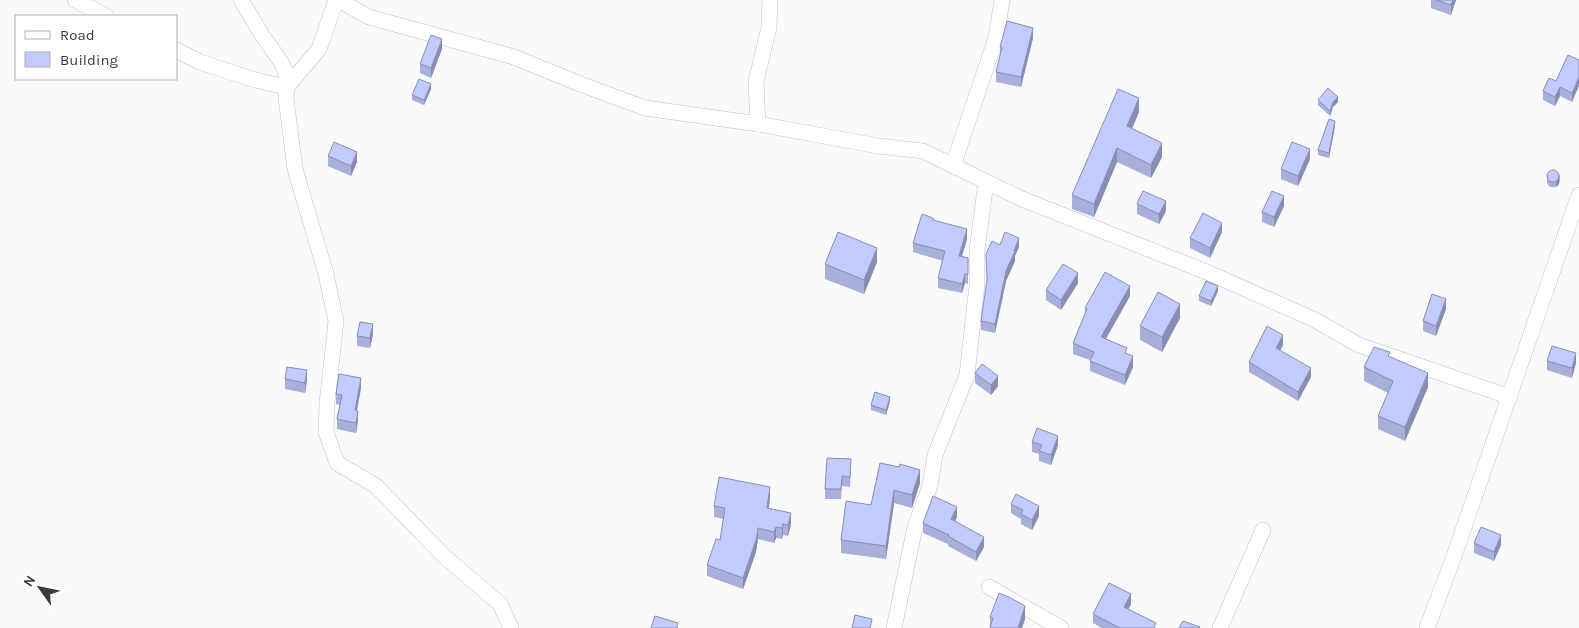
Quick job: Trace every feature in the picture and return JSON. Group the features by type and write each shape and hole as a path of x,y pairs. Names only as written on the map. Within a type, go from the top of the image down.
{"street":[{"path":"75,0 104,15"},
{"path":"241,0 285,70 288,82 286,98 295,170 326,274 336,321 327,403 326,432 337,463 376,486 445,557 500,604 511,628"},
{"path":"287,87 319,49 337,0 369,17 514,57 644,108 758,124 878,146 923,151 1022,199 1218,276 1313,319 1359,345 1510,397"},
{"path":"758,124 756,82 769,27 770,0"},
{"path":"953,166 996,38 1002,0"},
{"path":"178,51 200,62 255,80 287,87"},
{"path":"894,628 915,527 930,486 935,455 967,375 977,285 977,250 986,182"},
{"path":"1427,628 1510,397 1579,195"},
{"path":"1220,628 1263,530"},
{"path":"989,587 1061,628"}],"building":[{"path":"1436,0 1453,0 1451,5"},
{"path":"1007,21 1033,28 1021,77 996,72"},
{"path":"431,35 442,39 431,68 420,64"},
{"path":"1568,55 1579,60 1579,77 1572,93 1560,87 1555,97 1543,91 1549,78 1556,81"},
{"path":"419,79 431,84 424,100 412,95"},
{"path":"1328,88 1338,97 1333,102 1330,111 1318,100"},
{"path":"1118,89 1139,98 1127,126 1162,143 1151,165 1117,148 1094,204 1072,195"},
{"path":"1329,119 1335,121 1329,153 1318,150"},
{"path":"334,142 357,152 351,166 328,156"},
{"path":"1292,142 1310,149 1298,176 1281,169"},
{"path":"1551,170 1555,170 1559,176 1555,182 1551,182 1547,178 1547,174"},
{"path":"1143,191 1166,201 1159,214 1137,204"},
{"path":"1272,191 1284,196 1274,217 1262,212"},
{"path":"1203,213 1222,223 1210,248 1190,238"},
{"path":"922,214 933,218 933,220 967,229 959,256 968,258 968,274 965,274 962,284 938,278 945,251 913,243"},
{"path":"838,232 877,248 864,280 825,264"},
{"path":"1005,232 1019,238 1006,271 995,324 981,321 987,280 986,254 992,241 1000,245"},
{"path":"1063,264 1078,273 1061,300 1046,290"},
{"path":"1105,272 1130,286 1101,337 1127,348 1125,353 1133,356 1125,375 1090,361 1094,352 1073,343 1087,309 1085,308"},
{"path":"1206,281 1218,286 1211,301 1199,296"},
{"path":"1158,292 1180,304 1162,337 1140,326"},
{"path":"1432,294 1446,299 1436,326 1423,321"},
{"path":"360,322 373,324 370,338 357,336"},
{"path":"1267,326 1283,335 1276,348 1311,368 1298,392 1249,362"},
{"path":"1552,346 1576,353 1572,368 1547,361"},
{"path":"1374,347 1390,352 1388,356 1428,373 1405,427 1378,416 1393,381 1364,367"},
{"path":"982,364 998,376 991,385 975,373"},
{"path":"287,367 307,370 305,383 285,379"},
{"path":"339,374 361,378 355,410 358,411 356,423 337,419 342,395 336,394"},
{"path":"875,392 890,397 886,410 871,405"},
{"path":"1037,428 1058,436 1051,455 1039,451 1042,445 1032,442"},
{"path":"827,458 851,459 850,477 842,476 841,489 825,489"},
{"path":"880,463 899,467 900,464 920,470 912,495 894,490 886,546 841,540 846,501 871,505"},
{"path":"719,477 770,487 767,508 791,513 788,525 783,524 782,528 776,527 774,532 758,528 756,540 743,578 707,565 716,539 720,540 725,508 714,506"},
{"path":"1016,494 1039,506 1032,520 1021,514 1023,510 1011,504"},
{"path":"933,496 957,507 951,519 984,537 976,552 949,535 923,523"},
{"path":"1481,527 1501,535 1494,552 1474,543"},
{"path":"1109,583 1131,594 1124,607 1156,623 1154,628 1120,628 1093,614"},
{"path":"999,593 1025,606 1018,628 990,628 993,618 990,617"},
{"path":"855,615 872,619 870,628 852,628"},
{"path":"655,616 678,623 677,628 651,628"},
{"path":"1183,621 1200,627 1179,628"}]}
